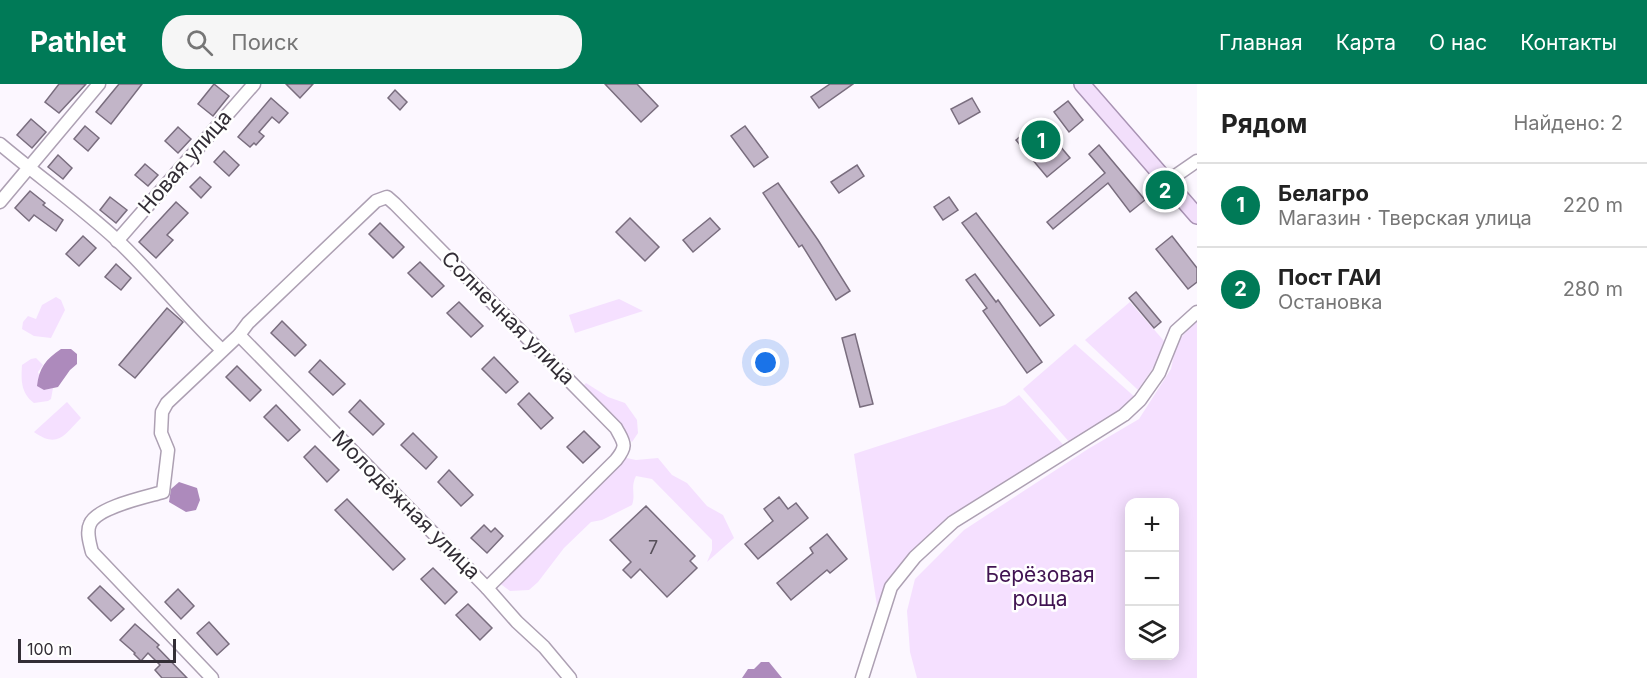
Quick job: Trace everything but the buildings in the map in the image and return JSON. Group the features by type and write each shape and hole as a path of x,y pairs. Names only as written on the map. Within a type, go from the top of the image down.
{"main road":[{"path":"1082,84 1197,216"}],"street":[{"path":"0,202 99,84"},
{"name":"Новая улица","path":"117,241 254,84"},
{"path":"0,144 117,241 222,350"},
{"path":"1168,181 1197,161"},
{"name":"Солнечная улица","path":"239,335 248,323 376,201 387,197 616,428 624,443 623,451 616,460 487,588"},
{"path":"862,678 891,587 915,557 953,522 1124,415 1140,400 1160,373 1176,331 1197,312"},
{"path":"213,678 92,552 89,524 99,513 163,492 168,450 161,433 162,412 167,403 239,335"},
{"name":"Молодёжная улица","path":"239,335 487,588 517,622 544,647 570,678"}],"green space":[{"path":"56,297 61,300 65,310 51,338 34,336 22,329 23,322 28,316 36,319 42,305"},
{"path":"619,299 643,311 575,333 569,315"},
{"path":"1130,302 1164,341 1155,365 1138,390 1085,340"},
{"name":"Берёзовая роща","path":"1197,318 1197,678 917,678 910,652 907,611 915,579 964,530 1088,449 1139,419 1171,369 1176,344"},
{"path":"1075,344 1137,399 1071,444 1023,389"},
{"path":"36,358 43,365 38,372 44,390 53,388 51,399 34,403 24,391 22,365"},
{"path":"586,383 608,397 625,403 637,420 638,433 632,442 583,386"},
{"path":"1019,395 1066,448 951,520 889,584 877,606 854,454 1005,405"},
{"path":"67,402 81,418 65,434 55,440 42,437 34,432"},
{"path":"622,457 636,460 658,458 672,475 687,483 707,506 723,515 734,538 707,562 712,550 712,540 652,479 636,476 633,484 632,505 602,520 591,522 564,548 529,590 510,591 498,582"}],"shaded area":[{"path":"61,349 71,349 77,354 77,364 58,387 44,390 37,386 39,374 47,360"},
{"path":"179,482 197,488 200,500 196,510 186,512 169,502 171,489"},
{"path":"761,662 769,662 782,678 742,678 748,669 754,669"}],"place":[{"name":"Белагро","path":"1041,140"},
{"name":"Пост ГАИ","path":"1165,190"}]}
